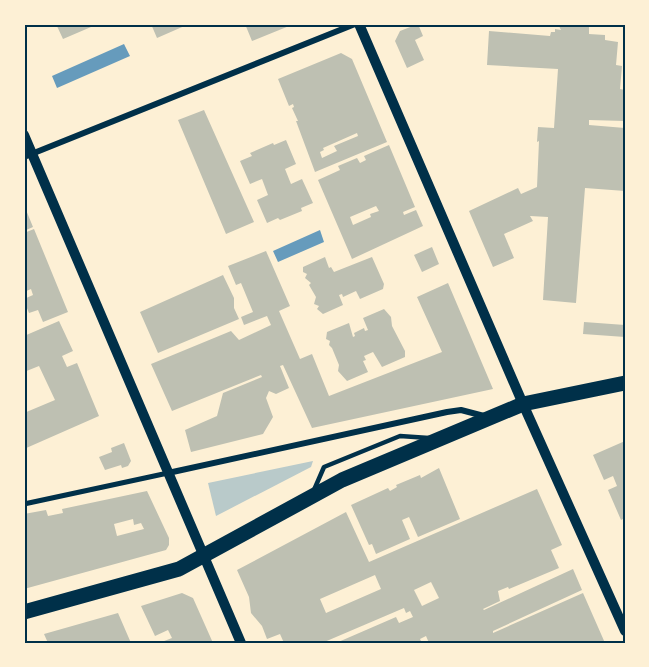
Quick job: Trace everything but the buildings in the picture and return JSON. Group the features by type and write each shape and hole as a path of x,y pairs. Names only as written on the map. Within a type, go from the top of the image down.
{"main road":[{"path":"24,612 179,569 342,480 523,404 625,383"}],"street":[{"path":"28,156 357,24 625,631"},
{"path":"24,135 28,156 241,643"},
{"path":"24,504 447,412 461,410 490,418"}],"shaded area":[{"path":"313,461 311,467 216,516 208,483"}],"water":[{"path":"124,44 130,56 57,88 52,76"},
{"path":"320,230 324,242 278,262 273,251"}]}
